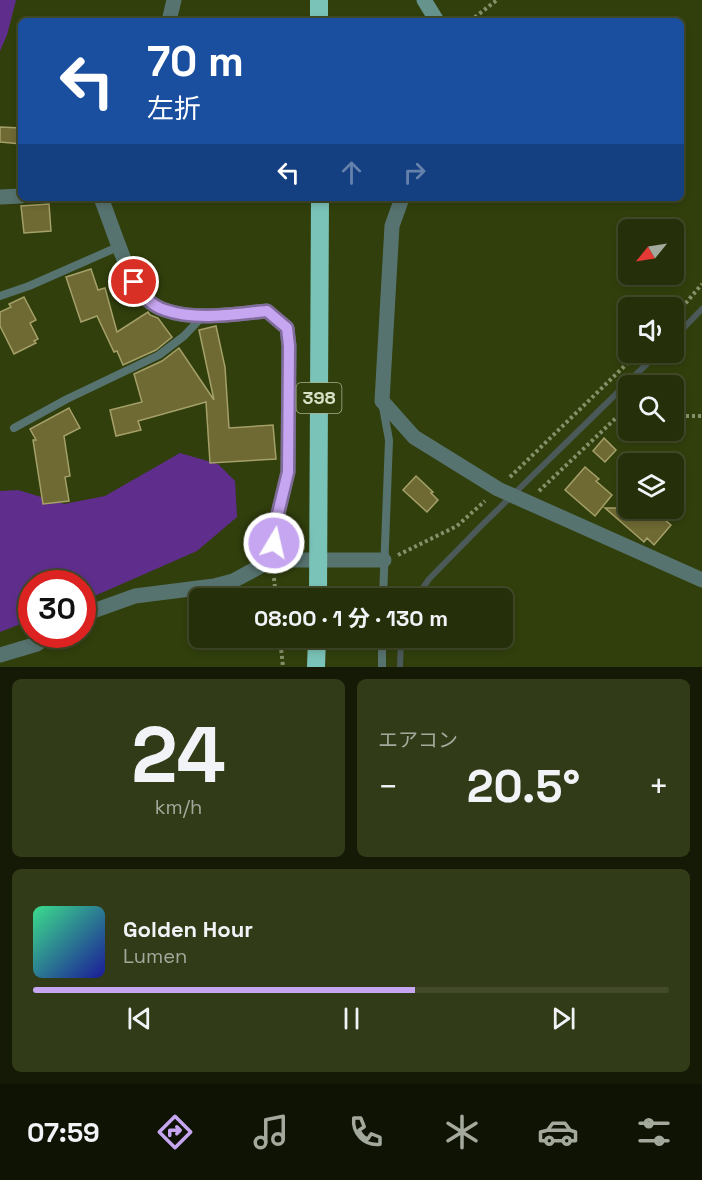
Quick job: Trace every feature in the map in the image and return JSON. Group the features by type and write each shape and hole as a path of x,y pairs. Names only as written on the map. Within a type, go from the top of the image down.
{"highway":[{"path":"319,0 319,18"},
{"name":"398","path":"318,588 320,201"},
{"path":"316,667 317,648"}],"street":[{"path":"170,18 174,0"},
{"path":"424,0 435,18"},
{"path":"0,197 18,196"},
{"path":"102,201 134,282 146,299 164,310 203,316 267,311 287,328 289,346 288,472 275,526 272,560"},
{"path":"401,201 392,226 382,400 414,437 501,490 702,580"},
{"path":"96,610 135,596 214,586 233,581 272,560 384,560"},
{"path":"0,655 24,648"}],"lane":[{"path":"0,296 29,286 120,246"},
{"path":"14,428 67,399 159,356 184,336 203,316"},
{"path":"382,400 389,440 383,588"},
{"path":"382,648 382,667"}],"path":[{"path":"474,18 497,0"},
{"path":"684,305 702,284"},
{"path":"384,560 399,555 457,526 501,490 628,363"},
{"path":"684,416 702,416"},
{"path":"527,502 618,417"},
{"path":"281,648 283,667"}],"shaded area":[{"path":"0,0 16,0 7,35 0,51"},
{"path":"180,453 218,464 235,481 237,517 197,551 96,595 96,570 18,570 18,625 0,632 0,491 18,490 64,504 105,496"}],"building":[{"path":"0,127 18,128 18,144 0,142"},
{"path":"49,204 51,231 24,233 21,206"},
{"path":"91,269 98,290 105,288 117,332 148,312 158,318 172,337 156,350 123,365 117,351 114,352 97,316 81,322 66,277"},
{"path":"24,297 36,320 30,323 38,339 34,341 36,343 14,354 0,326 0,312 11,307 9,304"},
{"path":"216,326 225,367 229,428 273,425 276,459 210,463 206,402 138,421 141,430 116,436 110,410 142,402 134,374 162,361 179,348 214,400 199,330"},
{"path":"69,408 80,428 64,436 70,476 65,477 69,501 43,504 33,440 36,440 30,429"},
{"path":"604,438 616,450 605,462 593,451"},
{"path":"585,467 612,495 595,516 565,490"},
{"path":"416,476 438,500 427,512 403,490"},
{"path":"605,508 618,508 618,519 664,519 671,525 654,545 647,538 644,542"}],"waterway":[{"path":"684,328 702,309"},
{"path":"423,588 481,526 648,363"},
{"path":"400,667 401,648"}],"route":[{"path":"134,282 146,299 164,310 203,316 267,311 287,328 289,346 288,472 275,526 274,543"}]}
